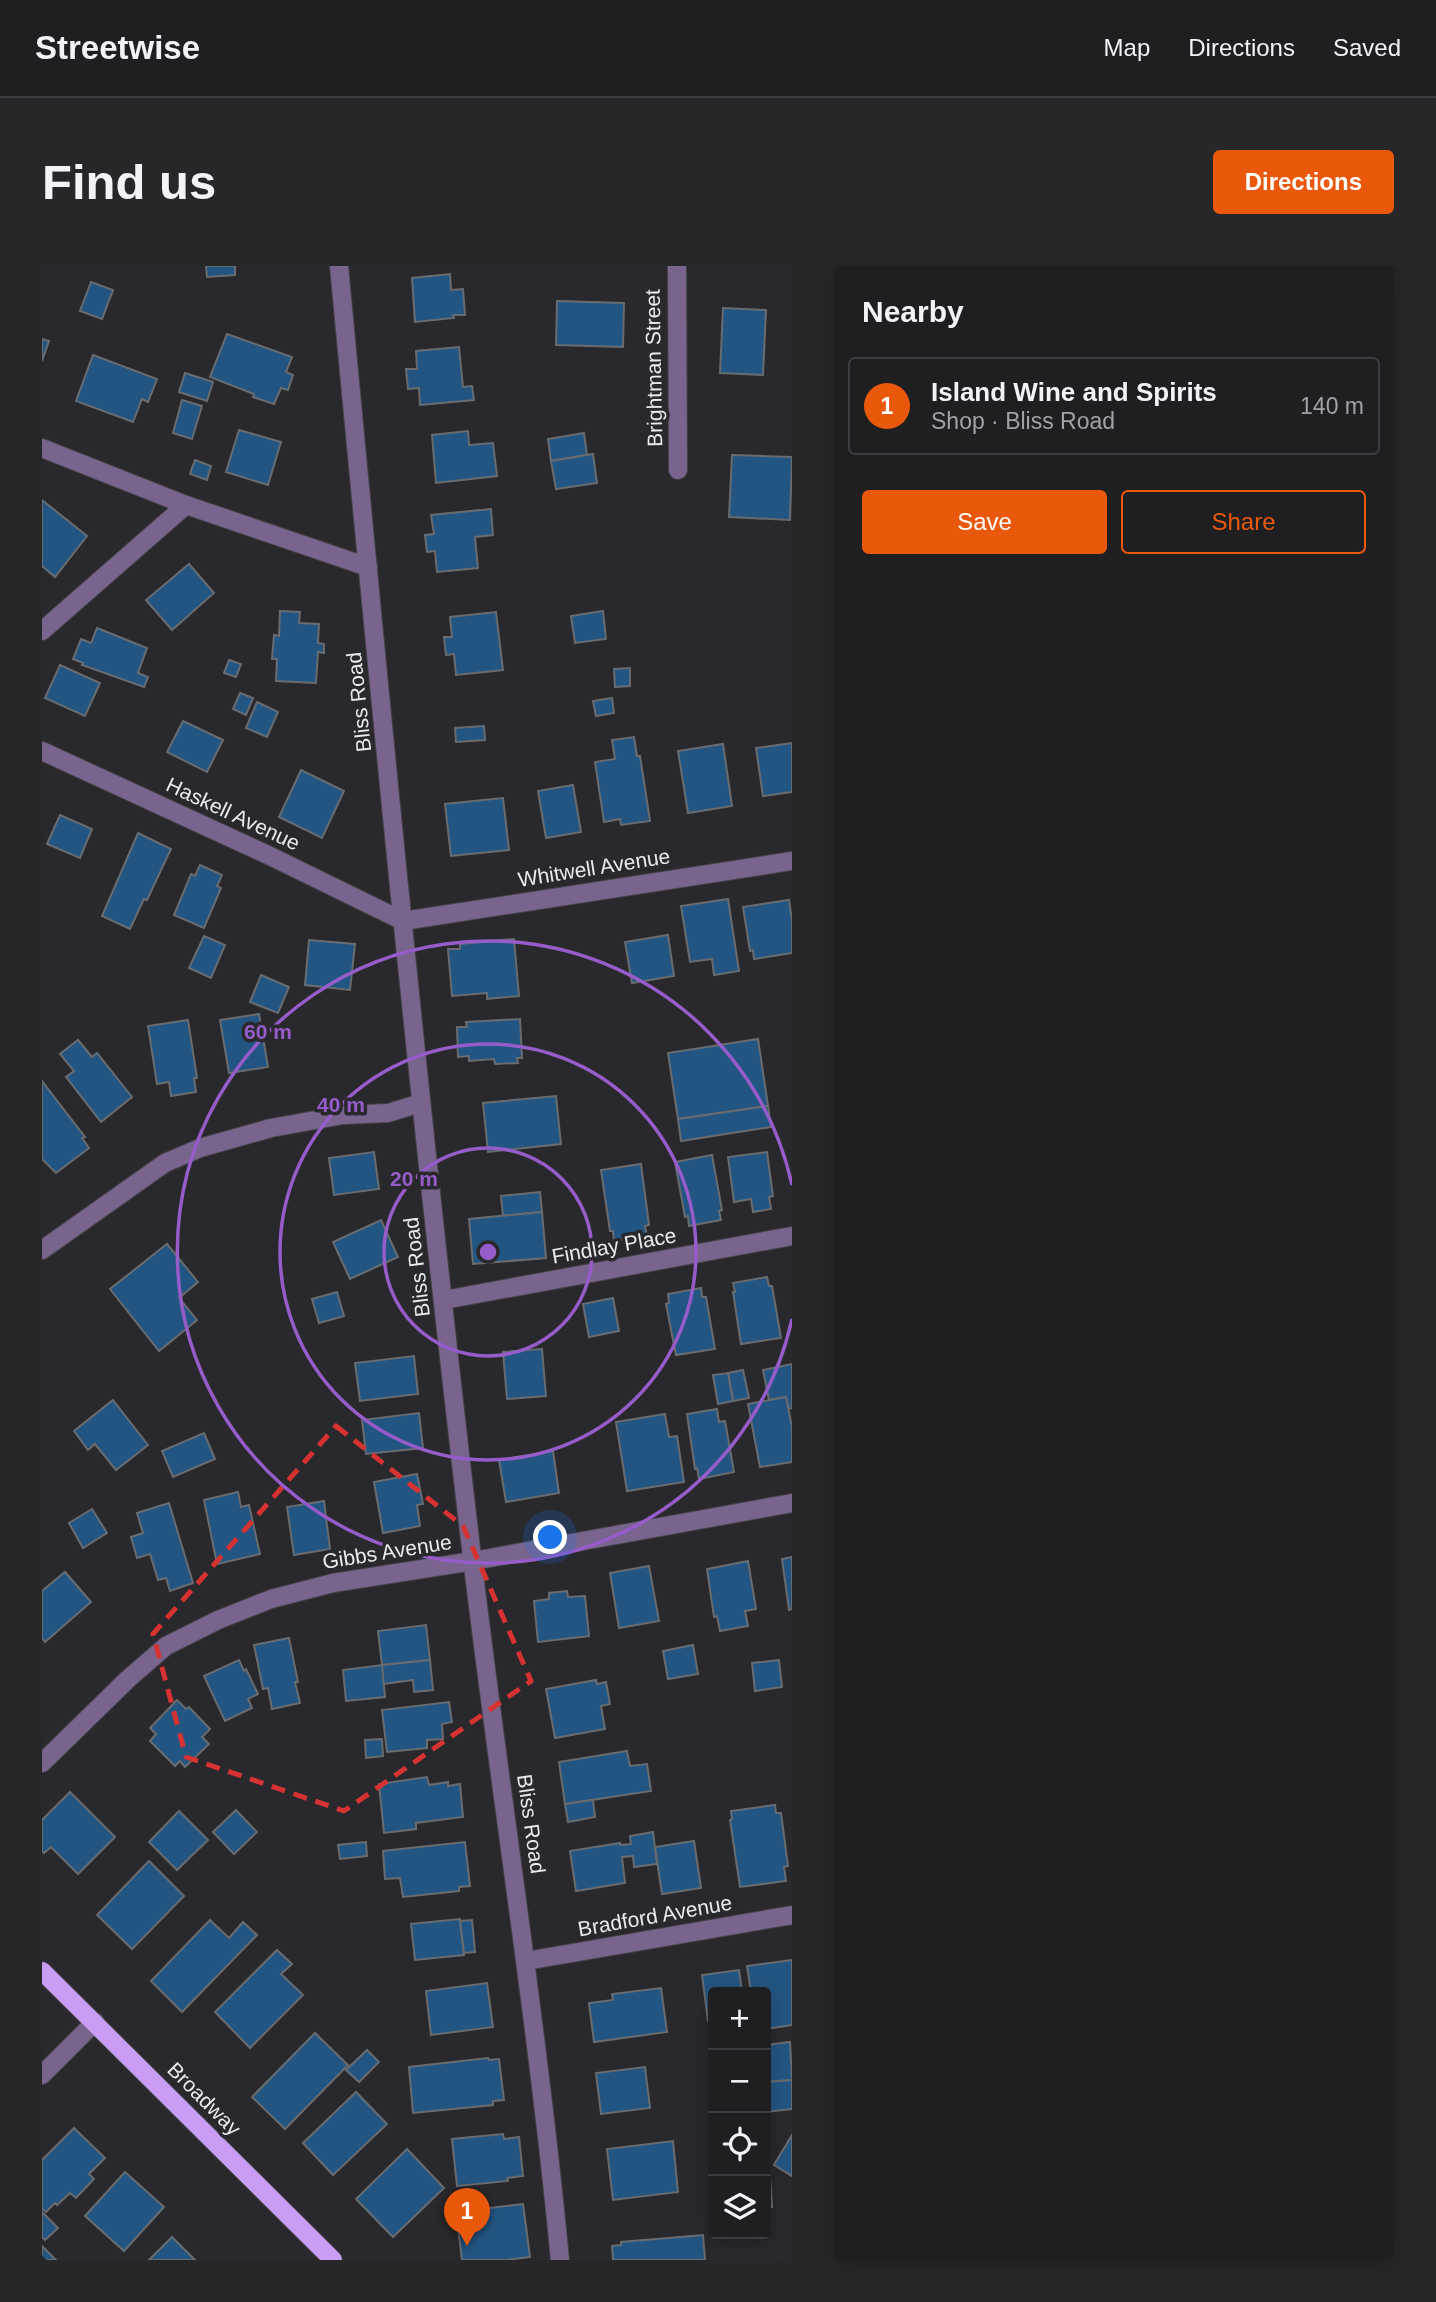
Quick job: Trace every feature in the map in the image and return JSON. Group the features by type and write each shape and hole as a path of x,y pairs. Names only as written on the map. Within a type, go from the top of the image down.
{"main road":[{"name":"Broadway","path":"42,1971 333,2260"}],"street":[{"name":"Bliss Road","path":"339,266 421,1103 473,1561 526,1961 560,2260"},
{"name":"Brightman Street","path":"677,266 678,470"},
{"path":"42,448 186,505 368,567"},
{"path":"42,631 186,505"},
{"name":"Haskell Avenue","path":"42,751 403,920"},
{"name":"Whitwell Avenue","path":"403,920 792,861"},
{"path":"42,1250 165,1163 200,1148 271,1128 343,1115 388,1113 421,1103"},
{"name":"Findlay Place","path":"444,1300 792,1236"},
{"name":"Gibbs Avenue","path":"42,1763 166,1646 218,1620 271,1599 333,1583 473,1561 792,1503"},
{"name":"Bradford Avenue","path":"526,1961 792,1915"},
{"path":"42,2075 95,2022"}],"highlighted area":[{"path":"336,1426 463,1526 531,1681 344,1811 186,1757 153,1634"}],"building":[{"path":"206,266 235,266 235,275 207,277"},
{"path":"450,274 451,290 463,289 465,315 415,322 412,278"},
{"path":"91,282 113,290 102,319 80,311"},
{"path":"557,301 624,303 623,347 556,345"},
{"path":"723,308 766,310 763,375 720,373"},
{"path":"227,334 292,357 286,372 293,375 288,390 281,388 274,404 210,377"},
{"path":"42,339 49,341 42,361"},
{"path":"459,347 463,387 472,386 474,400 420,405 419,388 408,389 406,369 417,369 416,351"},
{"path":"93,355 157,379 148,402 142,399 133,422 76,401"},
{"path":"185,373 213,382 207,401 179,392"},
{"path":"182,400 202,406 192,439 173,433"},
{"path":"239,430 281,442 268,485 226,472"},
{"path":"468,431 469,445 493,443 497,476 436,483 432,435"},
{"path":"584,433 587,455 551,461 548,439"},
{"path":"593,454 597,483 556,489 551,461"},
{"path":"732,455 792,457 790,520 729,517"},
{"path":"195,460 211,466 207,480 190,474"},
{"path":"42,500 87,536 55,577 42,566"},
{"path":"491,509 493,535 475,537 478,568 437,572 435,551 427,552 425,535 434,534 431,515"},
{"path":"189,564 214,593 172,630 146,600"},
{"path":"280,611 300,612 299,623 319,624 318,643 324,644 324,653 318,652 316,683 276,681 277,659 272,659 274,635 279,636"},
{"path":"603,611 606,639 575,643 571,616"},
{"path":"496,612 503,670 456,675 454,654 446,655 444,637 452,637 450,617"},
{"path":"97,628 147,648 138,673 148,677 144,687 82,665 83,663 73,659 81,639 91,643"},
{"path":"229,660 241,664 236,677 224,673"},
{"path":"60,665 100,683 85,716 45,698"},
{"path":"630,668 630,686 615,687 614,669"},
{"path":"240,693 253,698 246,715 233,709"},
{"path":"612,698 614,713 596,716 593,701"},
{"path":"257,702 278,712 267,737 246,728"},
{"path":"183,721 223,740 207,772 167,752"},
{"path":"484,726 485,740 456,742 455,728"},
{"path":"634,737 637,756 640,756 650,821 621,825 620,819 604,822 595,762 615,759 612,740"},
{"path":"792,743 792,792 763,796 756,748"},
{"path":"723,744 732,806 688,813 678,751"},
{"path":"301,770 344,791 322,838 279,817"},
{"path":"573,785 581,832 546,838 538,791"},
{"path":"503,798 509,850 451,856 445,804"},
{"path":"60,815 92,829 80,858 47,844"},
{"path":"138,833 171,849 130,929 102,916"},
{"path":"200,865 222,875 217,886 221,888 204,928 174,915 191,874 195,876"},
{"path":"728,899 739,971 714,975 712,959 690,962 681,906"},
{"path":"789,900 792,953 754,959 753,950 750,951 743,907"},
{"path":"668,935 674,976 632,983 625,942"},
{"path":"204,936 225,945 211,978 189,968"},
{"path":"514,939 519,996 487,999 487,993 452,996 448,949 460,949 460,944"},
{"path":"309,940 355,944 350,990 305,985"},
{"path":"261,975 289,987 278,1013 250,1002"},
{"path":"259,1014 268,1067 229,1073 220,1020"},
{"path":"520,1019 522,1058 517,1058 518,1063 495,1064 494,1059 469,1061 469,1056 458,1057 457,1027 467,1027 466,1022"},
{"path":"188,1020 197,1078 194,1078 196,1092 171,1096 169,1082 157,1084 148,1026"},
{"path":"758,1039 768,1106 678,1119 668,1053"},
{"path":"78,1040 92,1057 97,1053 132,1097 101,1122 66,1077 74,1071 60,1054"},
{"path":"42,1081 85,1137 82,1138 89,1148 56,1173 42,1159"},
{"path":"556,1096 561,1144 488,1152 483,1103"},
{"path":"768,1106 771,1127 681,1141 678,1119"},
{"path":"374,1152 379,1189 334,1195 329,1158"},
{"path":"767,1152 773,1196 769,1197 771,1209 753,1212 751,1199 734,1202 728,1157"},
{"path":"712,1155 722,1210 719,1211 721,1220 689,1226 675,1162"},
{"path":"641,1164 649,1225 645,1226 647,1236 614,1241 613,1231 610,1231 601,1170"},
{"path":"540,1192 542,1212 503,1216 501,1196"},
{"path":"542,1212 546,1258 473,1264 469,1219"},
{"path":"381,1220 398,1257 350,1279 333,1242"},
{"path":"167,1244 198,1282 179,1298 197,1320 159,1351 110,1289"},
{"path":"767,1277 769,1286 772,1286 781,1338 741,1344 733,1283"},
{"path":"701,1288 702,1297 706,1297 715,1349 676,1355 666,1304 669,1303 668,1294"},
{"path":"337,1292 344,1316 319,1323 312,1299"},
{"path":"613,1298 619,1331 589,1337 583,1304"},
{"path":"542,1349 546,1396 507,1399 503,1352"},
{"path":"414,1356 418,1394 360,1401 355,1363"},
{"path":"792,1364 792,1408 789,1409 786,1397 769,1400 763,1370"},
{"path":"743,1370 749,1398 733,1401 728,1373"},
{"path":"728,1373 733,1401 718,1404 713,1375"},
{"path":"786,1397 792,1427 792,1462 760,1467 748,1404"},
{"path":"113,1400 148,1445 116,1470 95,1444 88,1450 74,1431"},
{"path":"717,1409 719,1422 725,1421 734,1472 699,1479 697,1468 695,1469 687,1414"},
{"path":"419,1413 423,1448 366,1454 362,1420"},
{"path":"665,1414 669,1437 677,1436 684,1482 627,1491 616,1422"},
{"path":"204,1433 215,1459 173,1477 162,1451"},
{"path":"553,1451 559,1493 506,1502 499,1460"},
{"path":"417,1474 423,1504 417,1505 420,1526 383,1533 374,1482"},
{"path":"238,1492 241,1507 249,1505 260,1554 217,1564 204,1500"},
{"path":"324,1501 330,1549 294,1555 287,1507"},
{"path":"169,1503 193,1583 170,1591 166,1578 158,1580 150,1554 137,1558 131,1537 143,1533 137,1513"},
{"path":"92,1509 107,1533 83,1548 69,1523"},
{"path":"792,1557 792,1609 789,1610 782,1559"},
{"path":"748,1561 756,1609 745,1611 748,1626 720,1631 717,1616 714,1617 707,1569"},
{"path":"649,1566 659,1621 619,1628 610,1573"},
{"path":"65,1572 91,1602 45,1642 42,1638 42,1591"},
{"path":"567,1591 568,1597 585,1596 589,1636 538,1642 534,1601 549,1599 549,1593"},
{"path":"426,1625 430,1660 382,1665 378,1631"},
{"path":"289,1638 300,1703 272,1709 268,1688 263,1689 254,1645"},
{"path":"693,1645 698,1674 668,1679 663,1651"},
{"path":"239,1660 258,1694 248,1699 252,1708 225,1721 204,1676"},
{"path":"430,1660 433,1690 414,1692 413,1680 383,1684 382,1665"},
{"path":"779,1660 782,1687 755,1691 752,1663"},
{"path":"382,1665 385,1697 346,1701 343,1670"},
{"path":"596,1680 597,1684 606,1682 610,1704 601,1706 605,1729 555,1738 546,1689"},
{"path":"177,1700 186,1709 189,1707 210,1729 202,1737 209,1744 185,1767 180,1761 175,1766 150,1741 156,1734 150,1728"},
{"path":"449,1702 452,1722 442,1724 443,1739 427,1740 427,1748 387,1752 382,1710"},
{"path":"382,1739 383,1756 366,1758 365,1740"},
{"path":"627,1751 630,1766 647,1764 651,1791 565,1804 559,1762"},
{"path":"427,1777 429,1785 448,1782 448,1786 460,1784 463,1817 416,1823 416,1829 384,1833 379,1784"},
{"path":"70,1792 115,1837 78,1874 51,1847 42,1852 42,1820"},
{"path":"593,1800 595,1817 568,1822 565,1804"},
{"path":"775,1805 776,1813 781,1813 788,1866 784,1867 786,1881 740,1887 731,1811"},
{"path":"236,1810 257,1832 234,1854 213,1832"},
{"path":"179,1811 208,1840 177,1870 149,1842"},
{"path":"653,1832 657,1864 634,1867 633,1856 622,1857 625,1883 576,1891 570,1851 620,1843 631,1844 630,1836"},
{"path":"694,1841 701,1888 662,1894 655,1847"},
{"path":"366,1842 367,1856 340,1859 338,1845"},
{"path":"465,1842 470,1886 459,1887 459,1891 403,1897 400,1878 385,1879 383,1851"},
{"path":"149,1861 184,1896 132,1949 97,1915"},
{"path":"460,1919 464,1955 415,1960 411,1924"},
{"path":"210,1920 229,1938 243,1922 257,1935 182,2012 151,1981"},
{"path":"472,1920 475,1952 464,1953 460,1921"},
{"path":"277,1950 292,1964 281,1974 303,1995 250,2048 215,2012"},
{"path":"792,1960 792,2025 771,2028 771,1987 750,1987 747,1966"},
{"path":"739,1970 741,1987 708,1987 708,2021 702,1975"},
{"path":"487,1983 493,2027 431,2035 426,1991"},
{"path":"661,1988 667,2032 594,2042 589,2003 613,2000 612,1994"},
{"path":"315,2033 348,2065 285,2129 252,2097"},
{"path":"790,2042 792,2080 771,2082 771,2044"},
{"path":"367,2050 379,2062 359,2082 346,2070"},
{"path":"499,2059 504,2100 493,2101 493,2105 413,2113 409,2067"},
{"path":"645,2067 650,2108 601,2114 596,2073"},
{"path":"792,2080 792,2109 771,2111 771,2082"},
{"path":"356,2092 387,2124 333,2175 303,2143"},
{"path":"74,2128 105,2158 89,2174 94,2179 76,2198 70,2193 46,2212 42,2209 42,2160"},
{"path":"503,2134 504,2139 519,2137 523,2176 507,2178 508,2181 457,2186 452,2139"},
{"path":"792,2135 792,2176 774,2165"},
{"path":"673,2141 678,2192 613,2200 607,2149"},
{"path":"407,2149 444,2188 393,2237 356,2199"},
{"path":"125,2172 164,2207 124,2251 85,2216"},
{"path":"523,2204 530,2257 462,2260 456,2212"},
{"path":"42,2212 58,2228 45,2240 42,2237"},
{"path":"703,2235 705,2260 613,2260 612,2246 621,2245 621,2242"},
{"path":"172,2237 195,2260 149,2260"},
{"path":"42,2246 56,2260 42,2260"}],"place":[{"name":"Island Wine and Spirits","path":"467,2246"}]}
